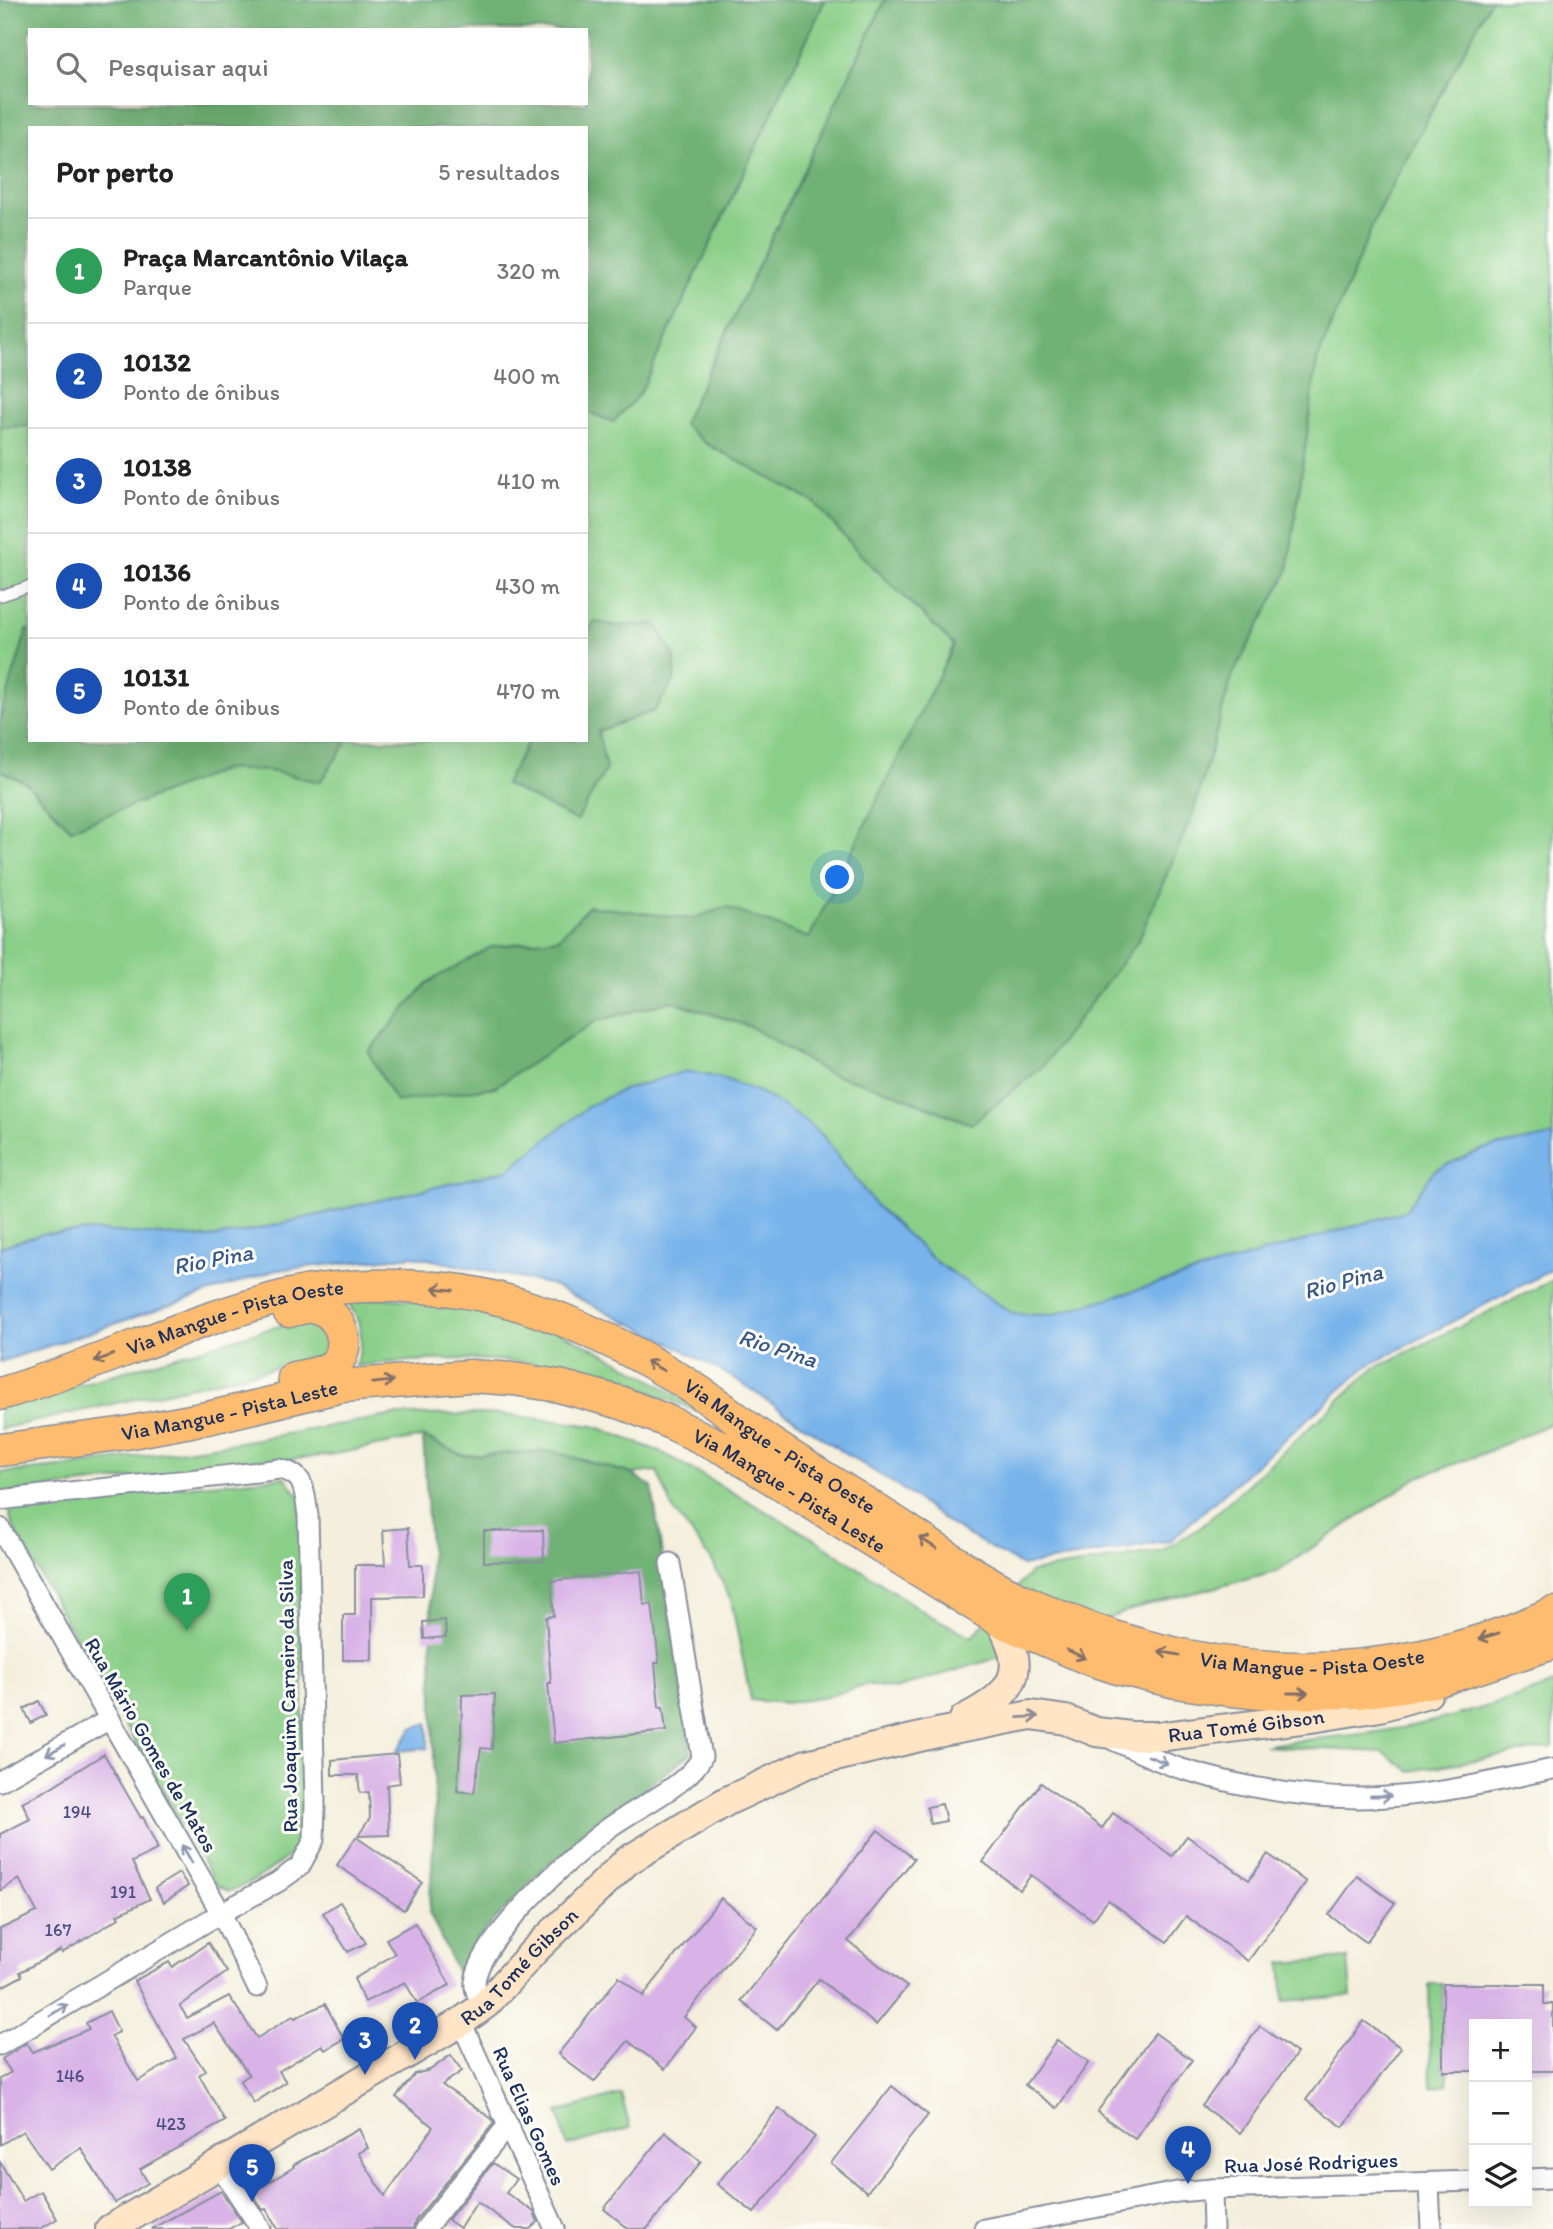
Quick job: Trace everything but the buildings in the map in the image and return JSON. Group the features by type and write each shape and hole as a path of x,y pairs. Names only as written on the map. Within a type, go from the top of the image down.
{"main road":[{"name":"Via Mangue - Pista Oeste","path":"0,1394 218,1316 290,1295 374,1286 450,1289 550,1315 598,1335 662,1369 712,1400 978,1591 1042,1609 1136,1645 1224,1663 1302,1669 1364,1666 1425,1657 1525,1626 1553,1613"},
{"path":"0,1449 87,1425 322,1372 336,1363 341,1355 343,1341 341,1328 335,1319 324,1310 313,1306 149,1342"},
{"name":"Via Mangue - Pista Leste","path":"0,1449 126,1433 212,1417 342,1386 470,1376 559,1386 622,1403 727,1450 978,1591 999,1620 1087,1658 1121,1669 1176,1682 1260,1693 1360,1692 1436,1681 1549,1645"}],"street":[{"name":"Rua Joaquim Carneiro da Silva","path":"0,1500 279,1469 293,1472 303,1484 308,1515 314,1840 300,1867 278,1882 0,2045"},
{"name":"Rua Mário Gomes de Matos","path":"0,1528 221,1913 257,1987"},
{"path":"486,2004 477,1995 475,1982 480,1966 495,1940 519,1912 566,1863 606,1829 680,1783 696,1769 702,1756 670,1563"},
{"name":"Rua Tomé Gibson","path":"937,1733 992,1705 1007,1690 1014,1675 1016,1656 1009,1636 999,1620"},
{"name":"Rua Tomé Gibson","path":"110,2229 461,2022 486,2004 534,1951 627,1861 727,1801 806,1764 937,1733 1031,1716 1066,1720 1096,1732 1166,1736 1257,1726 1380,1707 1458,1684 1549,1645"},
{"path":"0,1781 110,1719"},
{"path":"1096,1732 1180,1769 1236,1784 1327,1796 1399,1796 1553,1769"},
{"name":"Rua Elias Gomes","path":"461,2022 555,2229"},
{"path":"425,2229 508,2125"},
{"path":"219,2165 261,2229"},
{"path":"1532,2179 1553,2178"},
{"name":"Rua José Rodrigues","path":"984,2229 1118,2203 1212,2189 1469,2181"},
{"path":"1429,2183 1431,2229"},
{"path":"1212,2189 1213,2229"}],"lane":[{"path":"0,596 28,587"}],"green space":[{"path":"0,0 825,0 640,393 613,422 588,412 588,126 28,126 28,426 0,427"},
{"path":"825,0 885,0 683,424 705,443 815,503 861,555 954,645 809,938 726,907 691,919 589,906 559,938 491,947 427,983 368,1052 397,1101 494,1087 596,1021 672,1001 751,1027 826,1072 883,1089 1138,941 1193,813 1232,676 1288,571 1317,361 1379,209 1491,0 1553,0 1553,1136 1435,1170 1405,1211 1052,1315 1013,1314 936,1262 876,1206 823,1135 590,1105 508,1170 246,1232 209,1238 96,1231 42,1234 0,1247 0,770 26,783 71,829 225,769 269,771 320,782 345,744 342,742 528,742 505,784 577,820 598,731 654,711 674,681 675,657 656,624 621,626 594,622 588,632 588,412 613,422 640,393"},
{"path":"885,0 1491,0 1379,209 1317,361 1288,571 1232,676 1193,813 1138,941 1042,1067 971,1124 883,1089 826,1072 751,1027 672,1001 596,1021 495,1087 396,1102 368,1052 427,983 491,947 559,938 589,906 691,919 726,907 809,938 954,645 861,555 815,503 705,443 683,424"},
{"path":"28,426 28,630 0,720 0,427"},
{"path":"594,622 621,626 656,624 675,657 674,681 654,711 598,731 606,769 577,821 505,784 528,742 588,742 588,632"},
{"path":"28,630 28,742 346,744 320,782 269,771 225,769 71,829 26,783 0,770 0,720"},
{"path":"1553,1280 1553,1422 1482,1454 1418,1477 1276,1572 1142,1606 1026,1649 895,1689 866,1684 826,1697 786,1703 751,1700 731,1600 711,1559 674,1511 657,1471 632,1474 551,1451 464,1456 423,1437 329,1455 0,1494 0,1473 234,1443 395,1415 501,1414 594,1426 661,1452 818,1541 927,1614 972,1637 1031,1572 1161,1551 1201,1527 1373,1369"},
{"path":"383,1298 484,1308 543,1326 602,1352 710,1417 618,1381 543,1365 449,1359 355,1366 361,1339 359,1323 345,1300"},
{"path":"317,1320 329,1341 326,1351 314,1359 0,1429 0,1408 271,1328"},
{"path":"423,1437 464,1456 551,1451 632,1474 652,1487 691,1753 543,1869 477,1939 458,1975 429,1912 435,1818 430,1549"},
{"path":"285,1477 301,1499 304,1825 296,1847 284,1860 255,1879 228,1891 216,1885 15,1531 10,1514 14,1502"},
{"path":"1553,1684 1553,1747 1410,1771 1383,1752 1265,1746 1422,1724 1489,1706"},
{"path":"1348,1958 1351,1996 1284,2001 1281,1963"},
{"path":"1429,1984 1443,1984 1443,2071 1448,2071 1447,2085 1431,2087"},
{"path":"621,2094 630,2128 567,2146 558,2112"}],"water":[{"name":"Rio Pina","path":"686,1071 725,1079 759,1092 796,1114 822,1135 876,1206 936,1262 1013,1314 1052,1315 1405,1211 1435,1170 1483,1149 1553,1136 1553,1269 1367,1366 1170,1541 1022,1566 951,1525 901,1488 737,1380 663,1339 549,1284 413,1256 276,1270 0,1362 0,1247 42,1234 96,1231 209,1238 246,1232 508,1170 590,1105 623,1090"},
{"path":"428,1723 428,1748 397,1751 412,1728"}],"place":[{"name":"Praça Marcantônio Vilaça","path":"187,1631"},
{"name":"10132","path":"415,2060"},
{"name":"10138","path":"365,2075"},
{"name":"10136","path":"1188,2184"},
{"name":"10131","path":"252,2202"}]}
